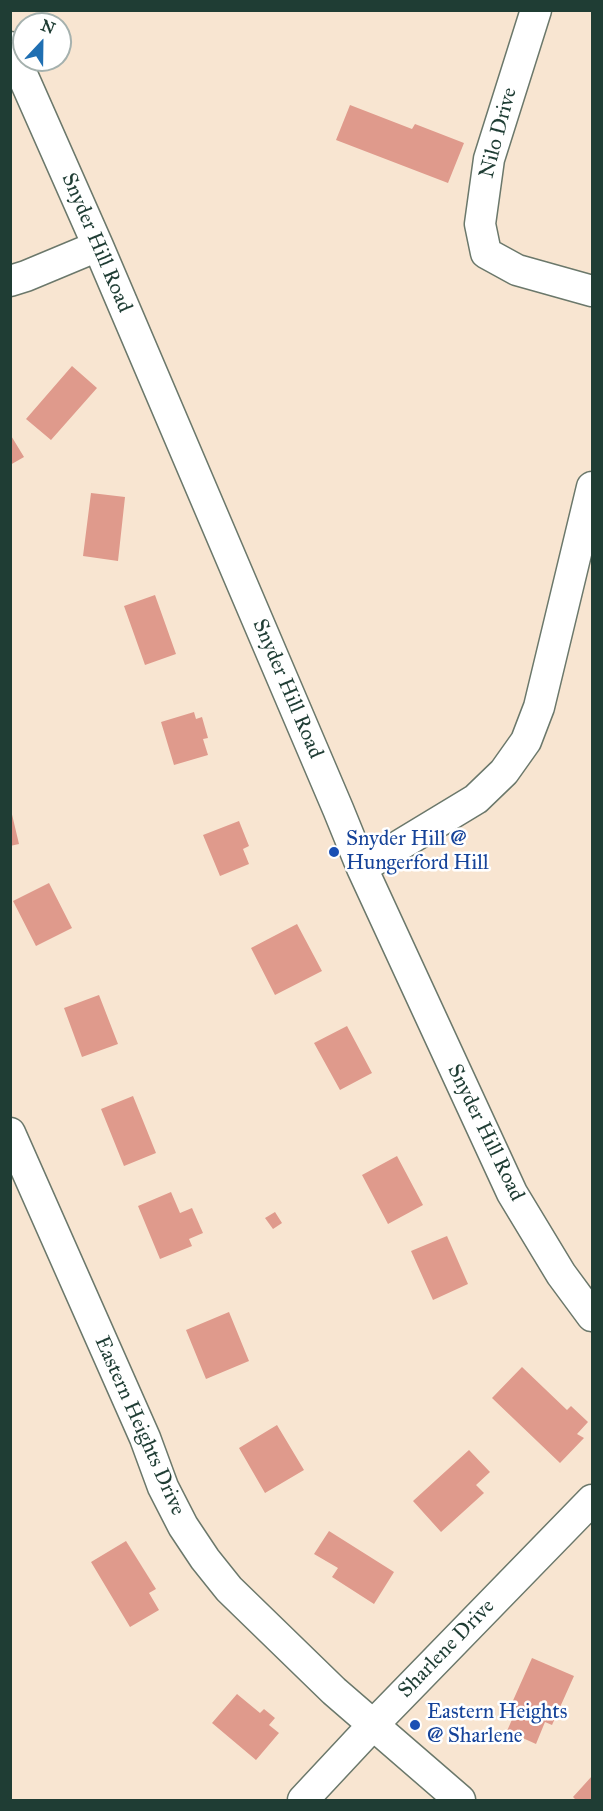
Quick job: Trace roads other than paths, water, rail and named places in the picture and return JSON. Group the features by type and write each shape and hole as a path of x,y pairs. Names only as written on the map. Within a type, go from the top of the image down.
{"street":[{"name":"Nilo Drive","path":"536,10 489,159 480,224 486,253 517,270 592,291"},
{"name":"Snyder Hill Road","path":"10,47 98,246 362,868 512,1193 561,1274 592,1317"},
{"path":"10,281 98,246"},
{"path":"362,868 476,799 504,772 526,741 539,707 592,487"},
{"name":"Eastern Heights Drive","path":"10,1133 145,1438 163,1486 183,1526 204,1559 229,1589 334,1691 460,1800"},
{"name":"Sharlene Drive","path":"303,1800 592,1500"}],"place":[{"name":"Snyder Hill @ Hungerford Hill","path":"334,852"},
{"name":"Eastern Heights @ Sharlene","path":"415,1725"}]}
